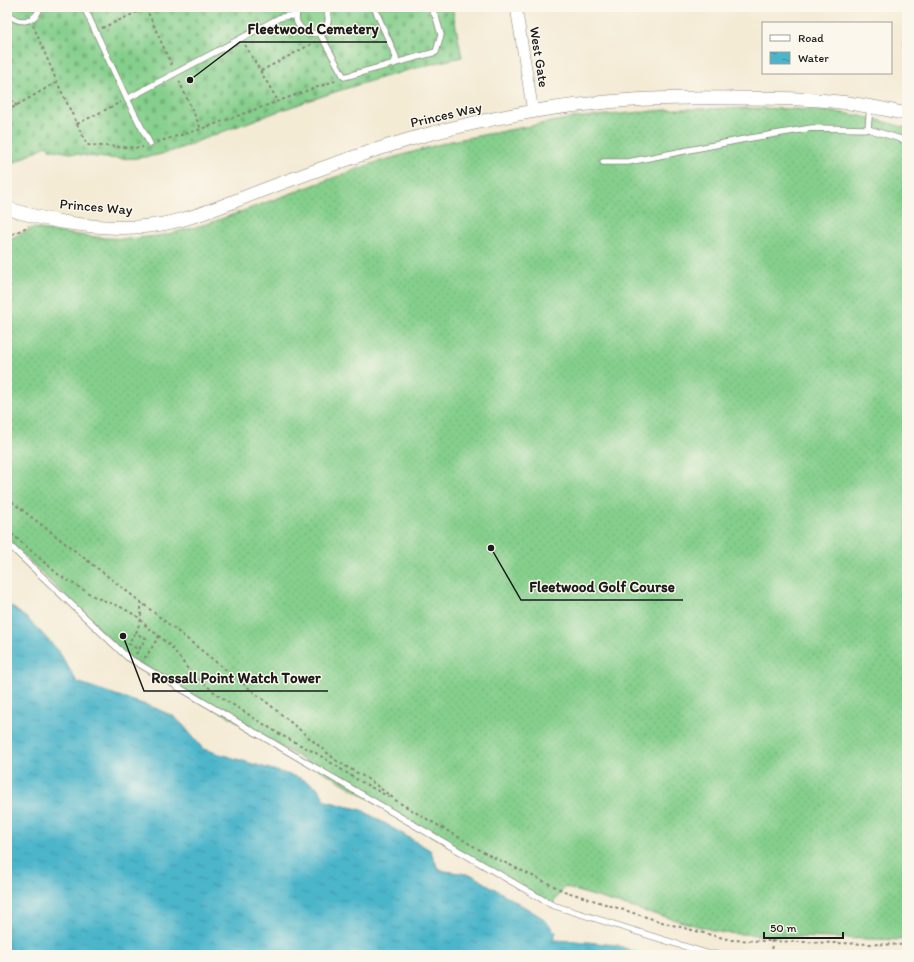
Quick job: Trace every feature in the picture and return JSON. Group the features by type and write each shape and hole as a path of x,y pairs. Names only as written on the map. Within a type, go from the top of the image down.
{"street":[{"name":"West Gate","path":"516,7 533,112"},
{"name":"Princes Way","path":"7,208 62,221 117,228 149,226 183,220 329,165 379,148 426,135 533,112 587,104 684,97 803,99 870,106 907,114"}],"lane":[{"path":"7,12 15,20 30,20 36,16 40,7"},
{"path":"84,7 150,144"},
{"path":"300,7 296,16 298,26 304,32 313,34 319,32 327,24 328,17 326,9 334,7"},
{"path":"374,7 396,57 394,64"},
{"path":"319,32 344,77 436,52 441,35 436,17 430,7"},
{"path":"127,99 279,18 296,16"},
{"path":"868,129 870,106"},
{"path":"603,162 628,162 745,139 812,128 868,129 907,141"},
{"path":"7,543 127,657 552,905 709,954 734,955"}],"path":[{"path":"95,31 147,8 175,74 201,129"},
{"path":"30,20 87,145 139,148 201,129 344,77"},
{"path":"261,71 323,37"},
{"path":"241,38 278,101"},
{"path":"7,111 57,82"},
{"path":"7,95 17,106"},
{"path":"77,124 127,99"},
{"path":"7,237 28,227 32,215"},
{"path":"7,498 270,705 337,761 371,781 398,802"},
{"path":"7,530 58,575 95,597 130,612 140,619 180,658 190,672 218,696 281,735 316,753 356,779 487,854 564,891 705,934 731,940 907,945"},
{"path":"139,650 129,644 133,635 136,634 142,603"},
{"path":"133,660 146,638 136,634"},
{"path":"137,653 146,657 159,636"},
{"path":"771,955 772,940"}],"green space":[{"path":"7,7 452,7 462,57 411,69 310,100 167,153 121,159 49,149 48,145 12,164 7,159"},
{"path":"774,108 814,110 861,116 907,128 907,940 794,937 723,933 564,887 552,905 127,657 7,539 7,240 33,228 104,238 130,239 165,235 210,223 371,164 451,141 572,118 677,109"}],"water":[{"path":"7,603 29,620 58,650 77,682 155,708 173,716 183,725 203,749 300,778 317,787 326,801 362,810 430,850 439,870 472,875 541,917 556,932 553,940 617,945 643,955 7,955"}],"place":[{"name":"Fleetwood Cemetery","path":"190,80"},
{"name":"Fleetwood Golf Course","path":"491,548"},
{"name":"Rossall Point Watch Tower","path":"123,636"}]}
